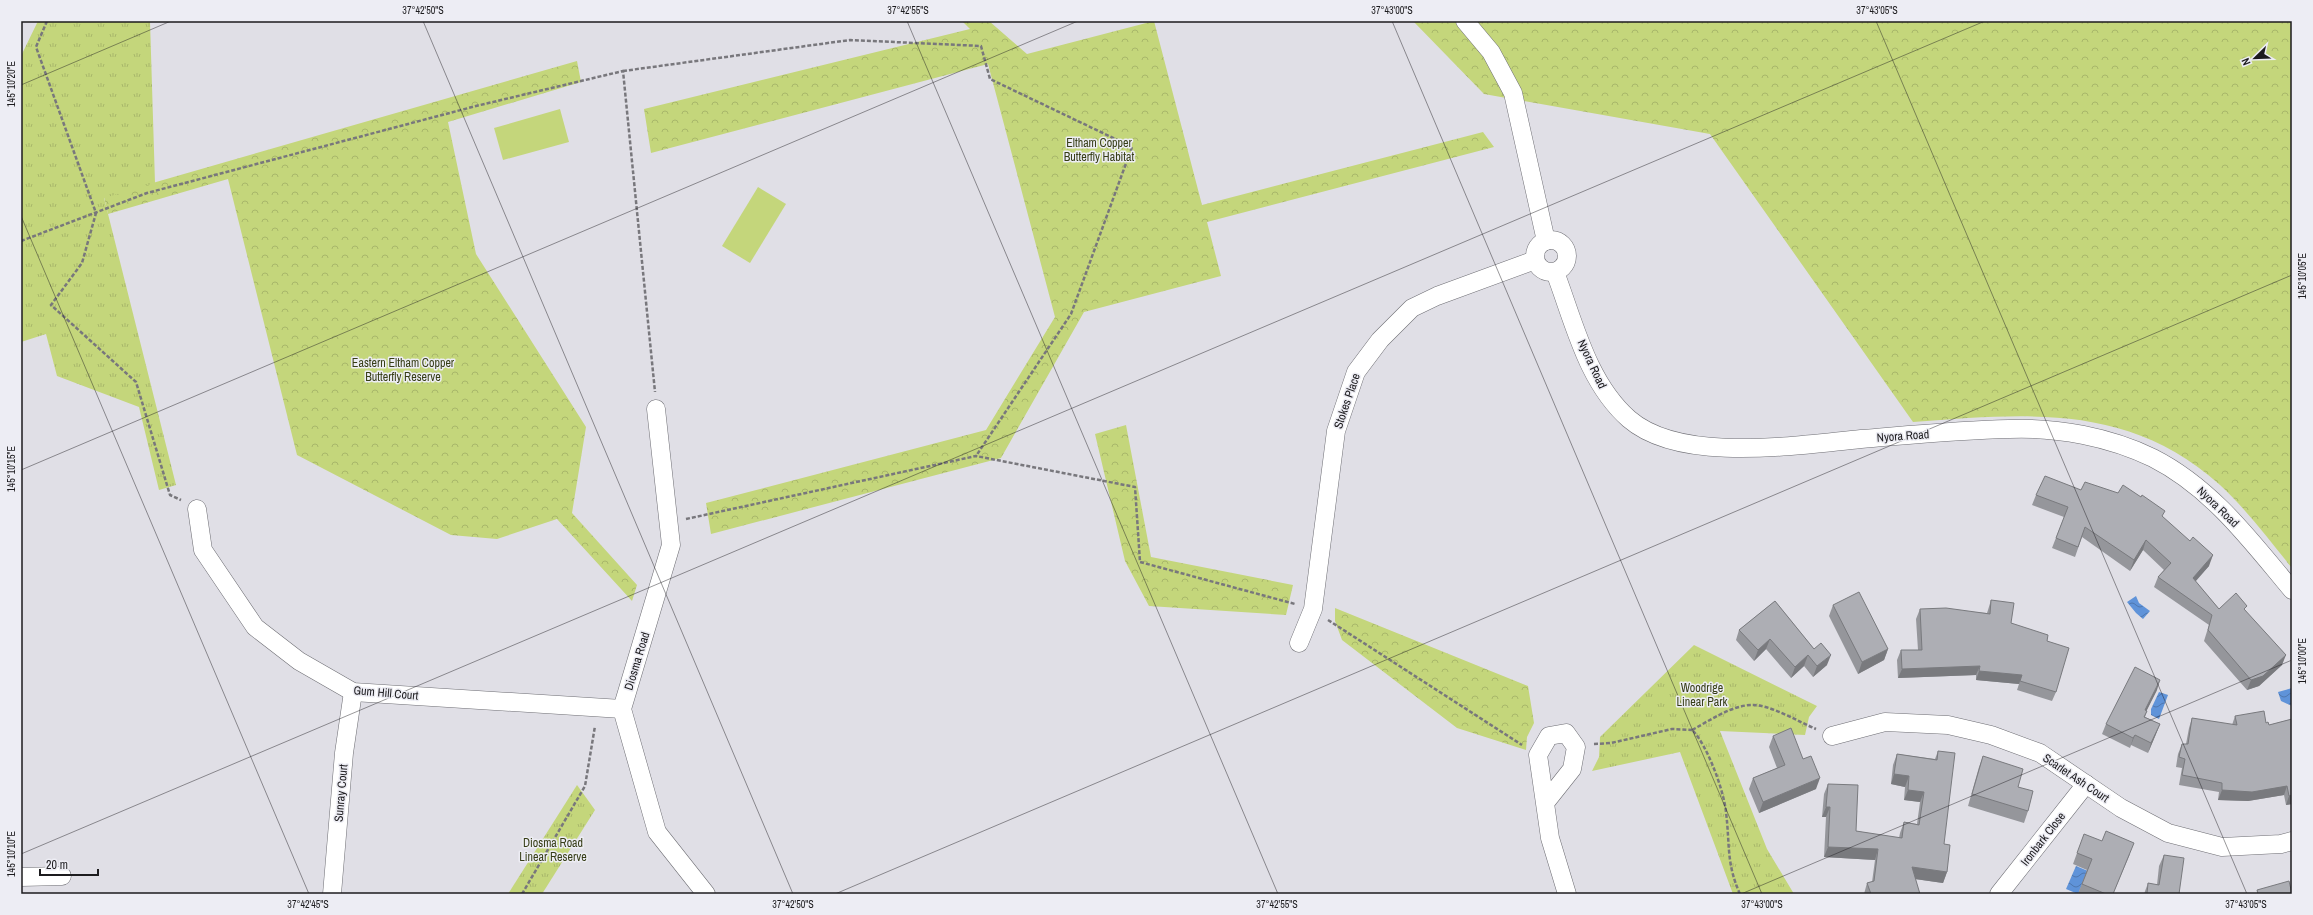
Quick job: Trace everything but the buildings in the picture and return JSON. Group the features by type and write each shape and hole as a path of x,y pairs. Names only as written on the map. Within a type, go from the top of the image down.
{"street":[{"path":"1465,21 1491,52 1513,93 1546,241"},
{"path":"1552,240 1561,244 1567,252 1568,258 1564,267 1554,272 1545,271 1535,260 1537,248 1546,241 1552,240"},
{"name":"Stokes Place","path":"1299,642 1312,609 1336,431 1356,372 1380,340 1412,308 1437,296 1535,260"},
{"name":"Nyora Road","path":"1554,272 1597,381 1610,400 1630,420 1653,434 1679,442 1750,449 2011,428 2064,432 2117,443 2154,458 2186,478 2213,499 2292,590"},
{"name":"Diosma Road","path":"622,709 671,546 656,409"},
{"name":"Gum Hill Court","path":"197,509 203,550 255,627 299,661 353,692 622,709"},
{"name":"Sunray Court","path":"332,894 344,753 353,692"},
{"path":"622,709 657,832 706,894"},
{"name":"Scarlet Ash Court","path":"1832,736 1885,722 1948,725 1991,735 2040,753 2121,808 2168,833 2222,847 2281,844 2292,841"},
{"path":"1545,803 1572,769 1576,747 1566,732 1549,736 1538,755 1550,838 1567,894"},
{"name":"Ironbark Close","path":"1999,894 2086,784"},
{"path":"21,877 62,876"}],"path":[{"path":"47,21 36,47 96,213 82,263 51,305 136,382 170,495 197,509"},
{"path":"21,241 148,194 476,106 623,71 850,40 981,46 990,79 1132,147 1071,314 976,456"},
{"path":"623,71 656,409"},
{"path":"668,523 976,456 1135,486 1140,562 1312,609 1538,755"},
{"path":"1576,747 1611,743 1672,729 1692,730 1736,708 1753,704 1772,710 1832,736"},
{"path":"522,894 585,786 595,724"},
{"path":"1692,730 1705,746 1725,804 1729,862 1740,894"}],"green space":[{"path":"38,21 150,21 155,183 104,198 176,485 159,490 139,407 57,376 46,334 21,342 21,56"},
{"name":"Eltham Copper Butterfly Habitat","path":"962,21 989,21 1027,54 1154,21 1202,205 1483,132 1494,147 1207,222 1221,276 1084,312 1001,458 711,534 706,503 986,430 1055,317 988,64 651,153 644,109 970,29"},
{"path":"1413,21 2292,21 2292,568 2249,515 2220,485 2185,458 2149,439 2112,426 2074,419 1996,417 1913,422 1710,134 1484,94"},
{"name":"Eastern Eltham Copper Butterfly Reserve","path":"577,61 581,82 448,122 476,254 586,427 572,513 637,585 632,601 557,519 497,539 451,535 297,455 228,179 108,214 104,197"},
{"path":"560,109 569,142 503,160 494,128"},
{"path":"758,187 786,204 750,263 722,246"},
{"path":"1126,425 1151,557 1293,585 1286,615 1149,606 1125,561 1095,434"},
{"path":"1335,608 1528,686 1534,723 1527,737 1526,750 1457,728 1342,640 1335,621"},
{"name":"Woodrige Linear Park","path":"1694,645 1817,706 1809,717 1805,735 1720,731 1767,849 1794,894 1733,894 1680,752 1592,771 1599,757 1600,737"},
{"name":"Diosma Road Linear Reserve","path":"577,785 595,810 542,894 508,894"}],"water":[{"path":"2136,596 2139,603 2150,611 2143,619 2127,602"},
{"path":"2292,688 2292,706 2281,701 2278,692"},
{"path":"2159,692 2168,695 2159,719 2151,715 2151,709"},
{"path":"2076,866 2088,871 2078,894 2066,889"}]}
